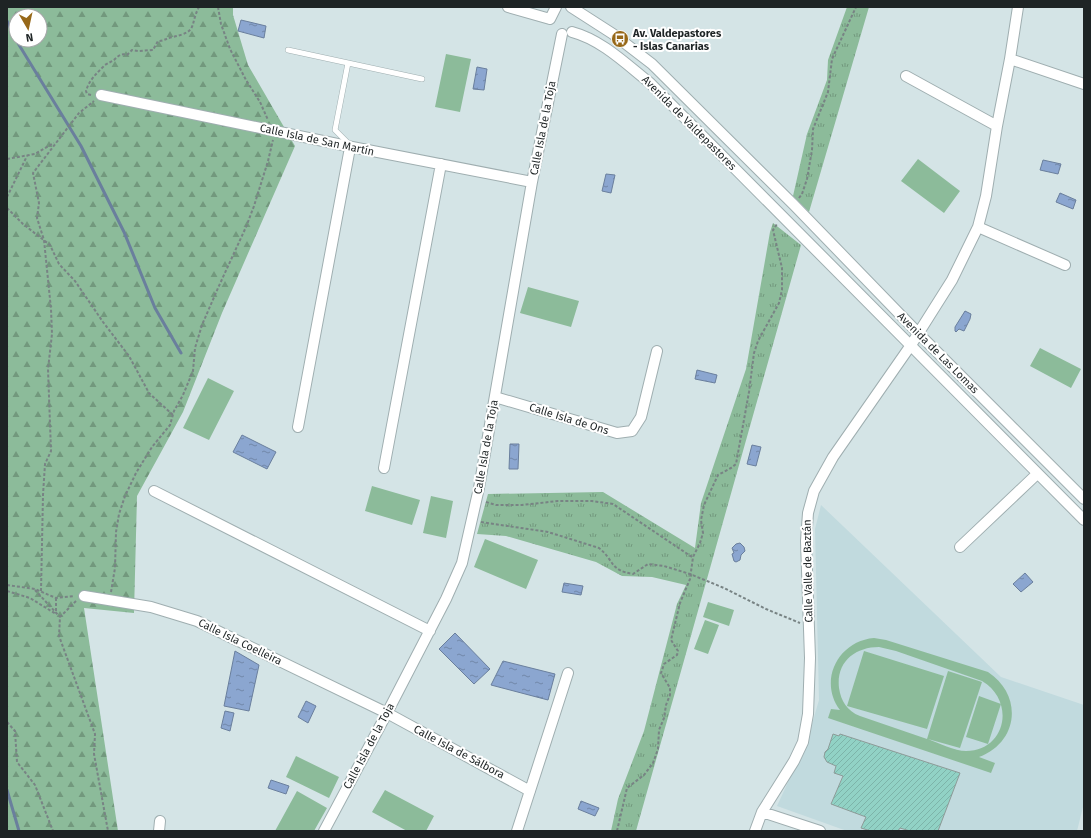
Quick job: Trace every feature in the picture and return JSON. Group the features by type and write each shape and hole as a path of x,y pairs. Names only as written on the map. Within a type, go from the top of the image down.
{"street":[{"path":"508,7 550,19 562,34 572,32 579,24 575,10"},
{"path":"550,19 556,7"},
{"name":"Calle Valle de Baztán","path":"755,831 762,812 794,761 803,742 808,714 810,658 806,541 808,513 814,491 833,457 911,345 952,280 978,227 986,196 996,126 1010,59 1018,7"},
{"name":"Avenida de Valdepastores","path":"575,10 612,34 652,64 794,205"},
{"name":"Avenida de Valdepastores","path":"572,32 583,35 614,54 650,83 795,229"},
{"name":"Calle Isla de la Toja","path":"324,831 430,631 462,563 477,500 532,182 562,34"},
{"path":"1010,59 1084,84"},
{"path":"906,76 996,126"},
{"name":"Calle Isla de San Martín","path":"96,96 532,182"},
{"path":"298,427 349,153 352,147"},
{"path":"384,468 441,164"},
{"name":"Avenida de Las Lomas","path":"794,205 918,333 1084,499"},
{"path":"978,227 1065,265"},
{"name":"Avenida de Las Lomas","path":"795,229 1084,520"},
{"name":"Calle Isla de Ons","path":"495,397 617,433 632,431 641,417 657,351"},
{"path":"960,547 1037,474"},
{"path":"154,491 430,631"},
{"name":"Calle Isla Coelleira","path":"84,596 151,606 197,621 387,713"},
{"path":"517,831 568,673"},
{"name":"Calle Isla de Sálbora","path":"387,713 530,790"},
{"path":"762,812 820,831"}],"lane":[{"path":"288,50 422,79"},
{"path":"348,63 336,130 352,147"}],"path":[{"path":"7,160 35,154 56,142 79,113 97,99 96,96 87,94 87,86 92,78 105,65 119,55 127,54 132,50 153,50 158,41 188,33 199,7"},
{"path":"111,600 110,594 115,568 116,532 119,514 125,496 136,473 152,447 170,425 193,371 195,348 202,325 246,227 274,142 266,114 230,49 221,24 218,7"},
{"path":"853,7 853,12"},
{"path":"794,205 802,194 807,179 812,150 813,129 828,92 832,59 856,7"},
{"path":"41,592 45,464 51,451 48,369 52,334 44,240 37,218 39,203 33,173 59,138"},
{"path":"7,197 27,156"},
{"path":"7,208 23,224 50,245 59,264 75,281 103,322 129,356 149,393 173,415"},
{"path":"617,831 627,788 644,775 652,763 658,749 659,730 670,695 670,688 661,674 664,664 677,655 678,651 671,640 680,603 690,579 693,557 703,533 701,520 704,505 718,475 736,464 749,392 754,353 758,341 778,303 782,290 782,268 773,230 783,217"},
{"path":"477,500 496,505 522,505 558,501 592,501 613,504 693,557"},
{"path":"472,521 548,532 599,548 605,553 615,568 633,574 648,564 664,566 690,574 809,627"},
{"path":"7,585 35,589 56,598 84,596"},
{"path":"35,589 56,614"},
{"path":"7,592 30,598 60,617"},
{"path":"84,596 73,604 60,617 59,636 95,734 94,754 108,831"},
{"path":"56,598 56,614"},
{"path":"7,722 15,731 17,762 34,784 53,831"}],"shaded area":[{"path":"821,505 1001,677 1084,705 1084,803 1077,831 847,831 777,806 807,741 819,700 815,529"}],"green space":[{"path":"7,7 233,7 233,15 248,65 295,146 222,313 183,412 137,496 134,613 84,608 118,831 7,831"},
{"path":"847,7 869,7 809,212 793,196 807,134 827,80 828,60"},
{"path":"446,54 471,59 460,112 435,107"},
{"path":"918,159 960,191 944,213 901,181"},
{"path":"773,223 801,245 636,831 611,831 618,799 644,731 677,604 686,585 652,577 622,576 596,562 506,536 477,534 488,494 603,492 695,548 701,503 746,369 770,232"},
{"path":"528,287 579,301 571,327 520,313"},
{"path":"1040,348 1081,369 1071,388 1030,366"},
{"path":"208,378 234,391 209,440 183,428"},
{"path":"372,486 420,500 412,525 365,511"},
{"path":"431,496 453,501 446,538 423,533"},
{"path":"485,539 538,560 526,589 474,567"},
{"path":"708,602 734,610 729,626 703,617"},
{"path":"705,620 719,625 708,654 694,649"},
{"path":"874,638 886,640 988,672 999,682 1007,693 1011,705 1012,718 1009,730 1002,741 992,750 979,757 995,763 991,773 828,718 831,709 840,710 834,699 831,687 835,664 850,646 861,641","holes":["879,647 896,651 982,681 993,690 999,700 1002,712 1002,724 998,734 990,743 980,749 962,751 928,739 960,748 982,682 948,671 927,739 860,716 848,708 841,697 839,679 844,664 849,658 855,653 870,648"]},
{"path":"864,651 944,676 927,729 847,706"},
{"path":"979,696 1001,704 988,744 966,737"},
{"path":"296,756 339,777 329,798 286,777"},
{"path":"385,790 434,816 426,831 407,831 372,812"},
{"path":"297,791 327,808 314,831 275,831"}],"water":[{"path":"241,20 266,26 264,38 238,31"},
{"path":"477,67 487,69 484,90 473,89"},
{"path":"1043,160 1061,164 1058,174 1040,170"},
{"path":"606,174 615,175 611,193 602,191"},
{"path":"1060,193 1076,200 1073,209 1056,202"},
{"path":"965,311 971,314 970,319 964,331 959,329 956,332 955,327"},
{"path":"697,370 717,375 715,383 695,379"},
{"path":"242,435 276,452 267,469 233,452"},
{"path":"510,444 519,444 518,469 509,469"},
{"path":"752,445 761,447 756,466 747,464"},
{"path":"740,543 744,547 745,551 741,555 740,560 736,562 734,561 732,554 734,553 732,548 736,544"},
{"path":"1025,573 1033,582 1021,592 1013,584"},
{"path":"564,583 583,586 581,595 562,592"},
{"path":"455,633 490,669 474,684 439,649"},
{"path":"235,651 259,665 249,711 224,706"},
{"path":"503,661 555,674 548,700 491,685"},
{"path":"306,701 316,706 308,723 298,717"},
{"path":"225,711 234,713 230,731 221,728"},
{"path":"271,780 289,786 286,794 268,788"},
{"path":"581,801 599,808 595,816 578,809"}],"building":[{"path":"833,734 839,736 840,734 960,773 938,831 910,831 900,828 898,831 871,831 861,828 866,817 831,804 843,776 834,773 836,766 827,762 824,757"}],"waterway":[{"path":"21,48 81,146 124,232 155,308 181,353"},
{"path":"7,790 19,831"}],"place":[{"name":"Av. Valdepastores - Islas Canarias","path":"620,39"}]}
